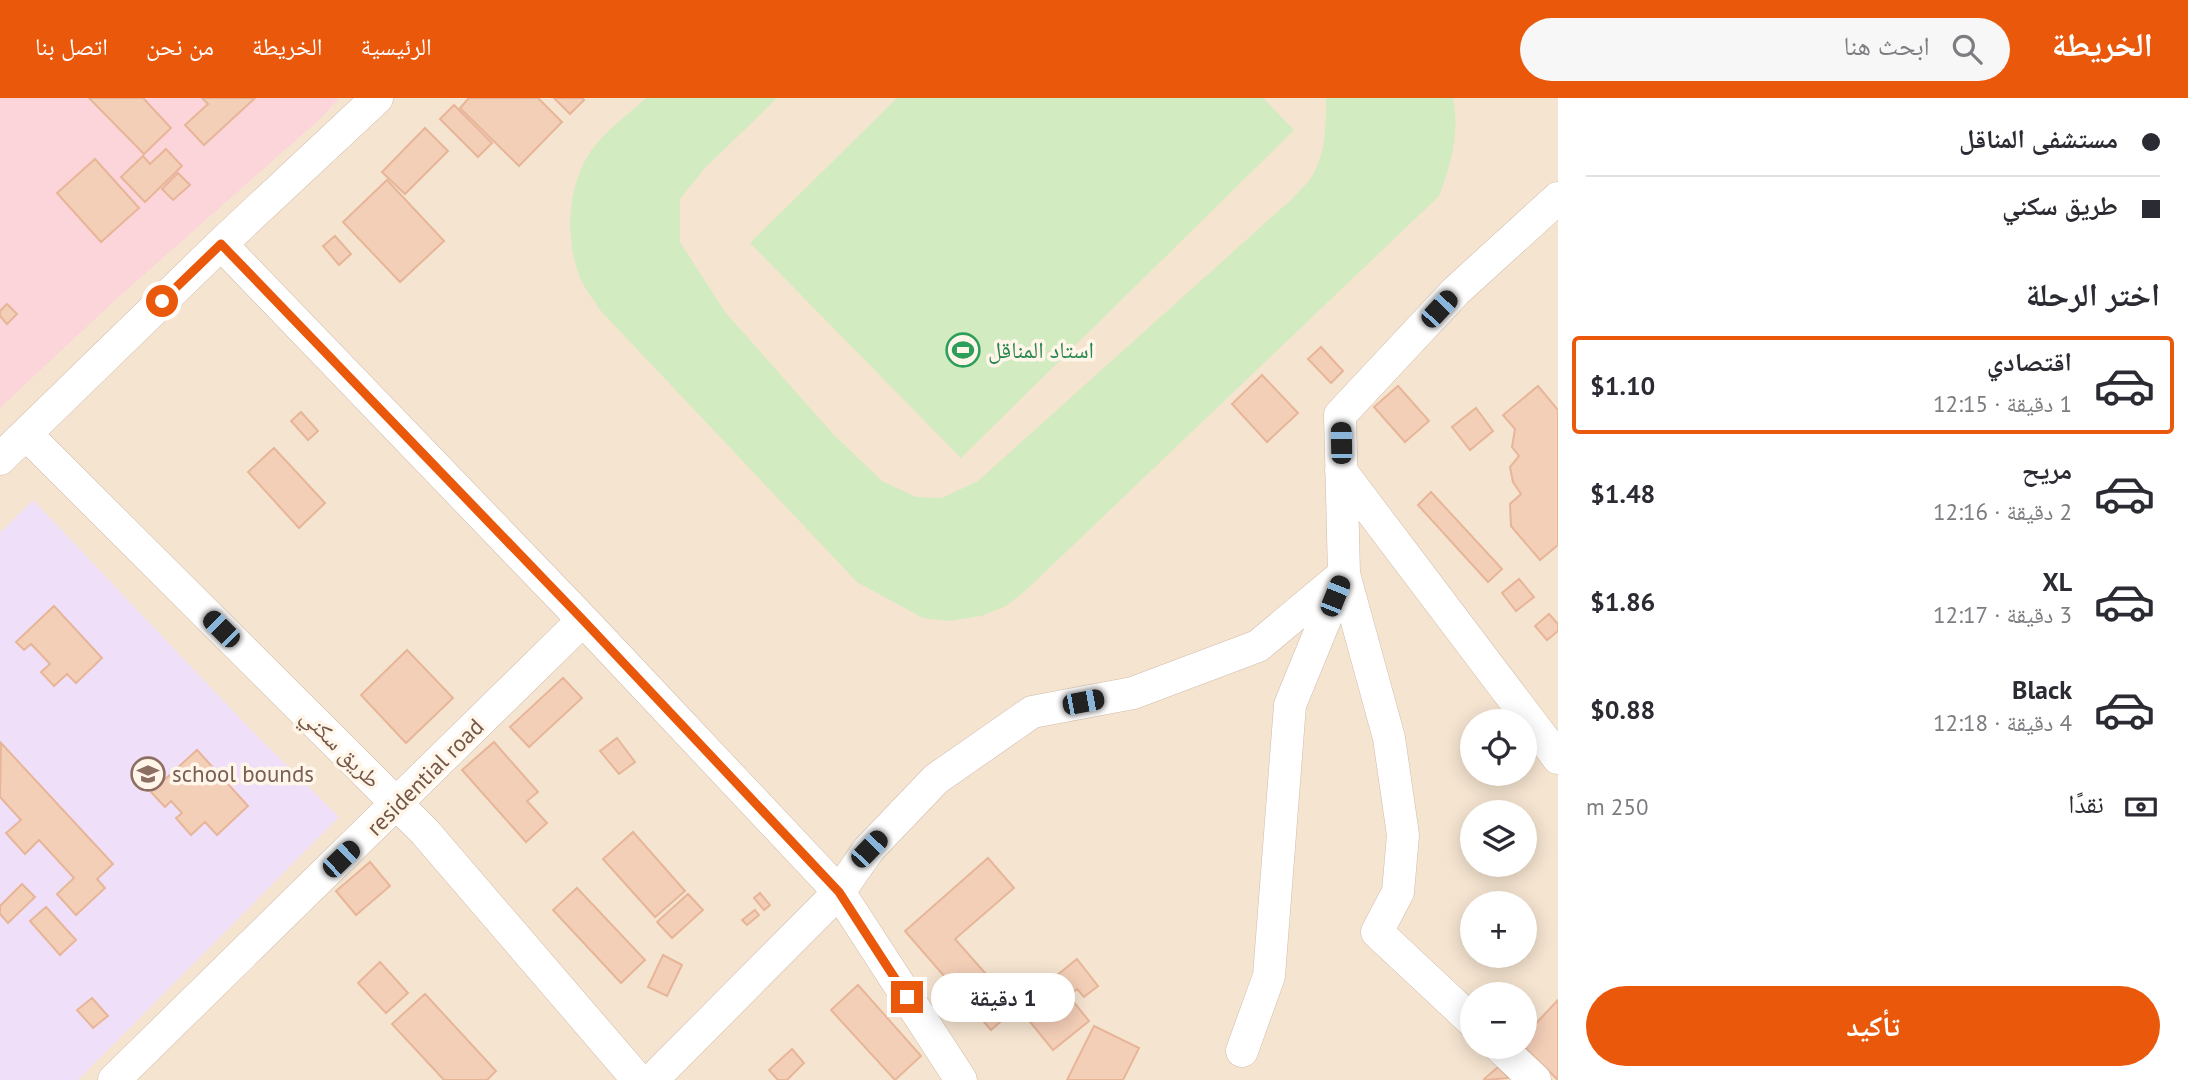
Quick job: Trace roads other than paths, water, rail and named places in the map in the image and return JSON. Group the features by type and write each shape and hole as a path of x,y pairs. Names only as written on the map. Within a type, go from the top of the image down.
{"street":[{"path":"0,458 376,98"},
{"path":"1460,1009 1377,932 1398,892 1403,835 1389,738 1344,574 1340,415 1456,291 1558,198"},
{"path":"221,244 583,620 839,892 961,1080"},
{"name":"طريق سكني","path":"26,434 425,832 638,1080"},
{"path":"1341,471 1558,758"},
{"path":"652,1080 839,892 869,849 936,779 1032,712 1133,693 1258,646 1344,574"},
{"path":"1242,1051 1269,976 1290,705 1344,574"},
{"name":"residential road","path":"114,1080 583,620"},
{"path":"1513,1059 1535,1080"}],"place":[{"name":"استاد المناقل","path":"963,350"},
{"name":"school bounds","path":"148,774"}]}
